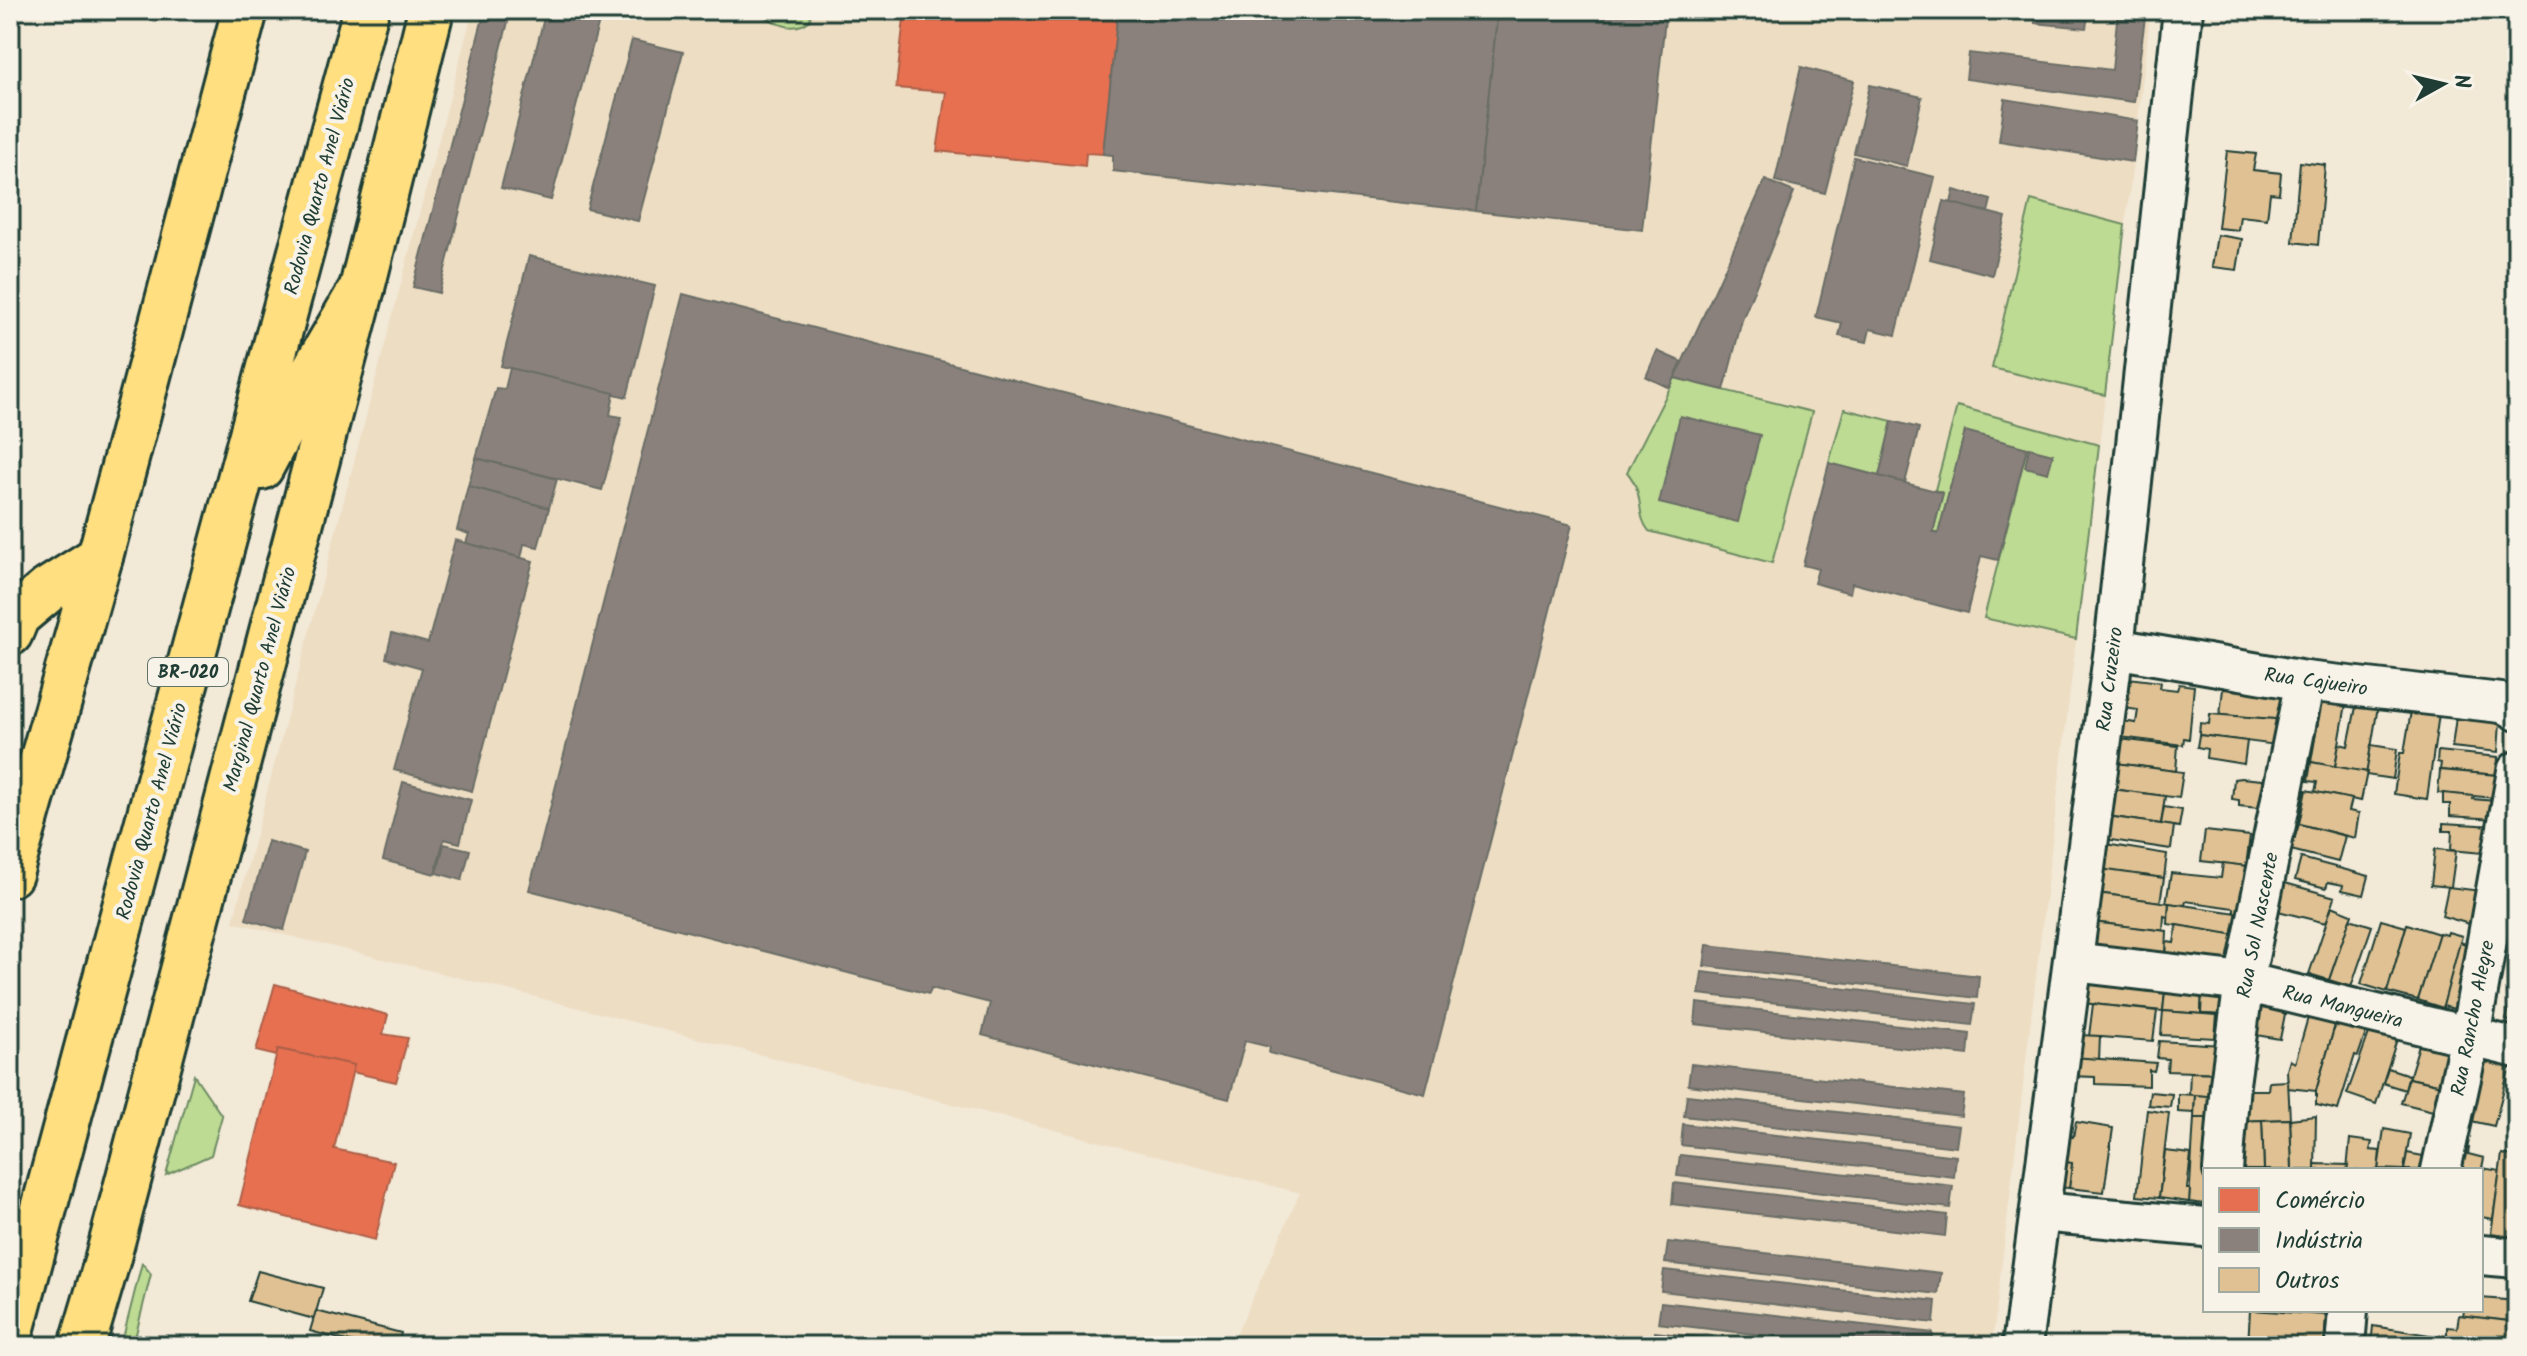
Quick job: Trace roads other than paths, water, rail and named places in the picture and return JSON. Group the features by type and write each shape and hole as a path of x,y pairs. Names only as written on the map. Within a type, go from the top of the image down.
{"main road":[{"path":"10,874 100,557 245,10"},
{"name":"Rodovia Quarto Anel Viário","path":"10,1335 366,10"},
{"name":"Marginal Quarto Anel Viário","path":"82,1346 106,1265 362,288 431,10"},
{"path":"223,540 296,401 362,288"},
{"path":"10,633 17,616 48,590 100,557"}],"street":[{"name":"Rua Cruzeiro","path":"2022,1346 2114,648 2183,10"},
{"name":"Rua Cajueiro","path":"2114,648 2305,681 2501,703 2517,711"},
{"name":"Rua Sol Nascente","path":"2223,1168 2230,1084 2244,982 2305,681"},
{"name":"Rua Rancho Alegre","path":"2441,1168 2470,1037 2517,771"},
{"name":"Rua Mangueira","path":"2073,962 2244,982 2517,1048"},
{"path":"2040,1212 2203,1227"},
{"path":"2483,1255 2517,1258"},
{"path":"2345,1346 2348,1312"}]}
